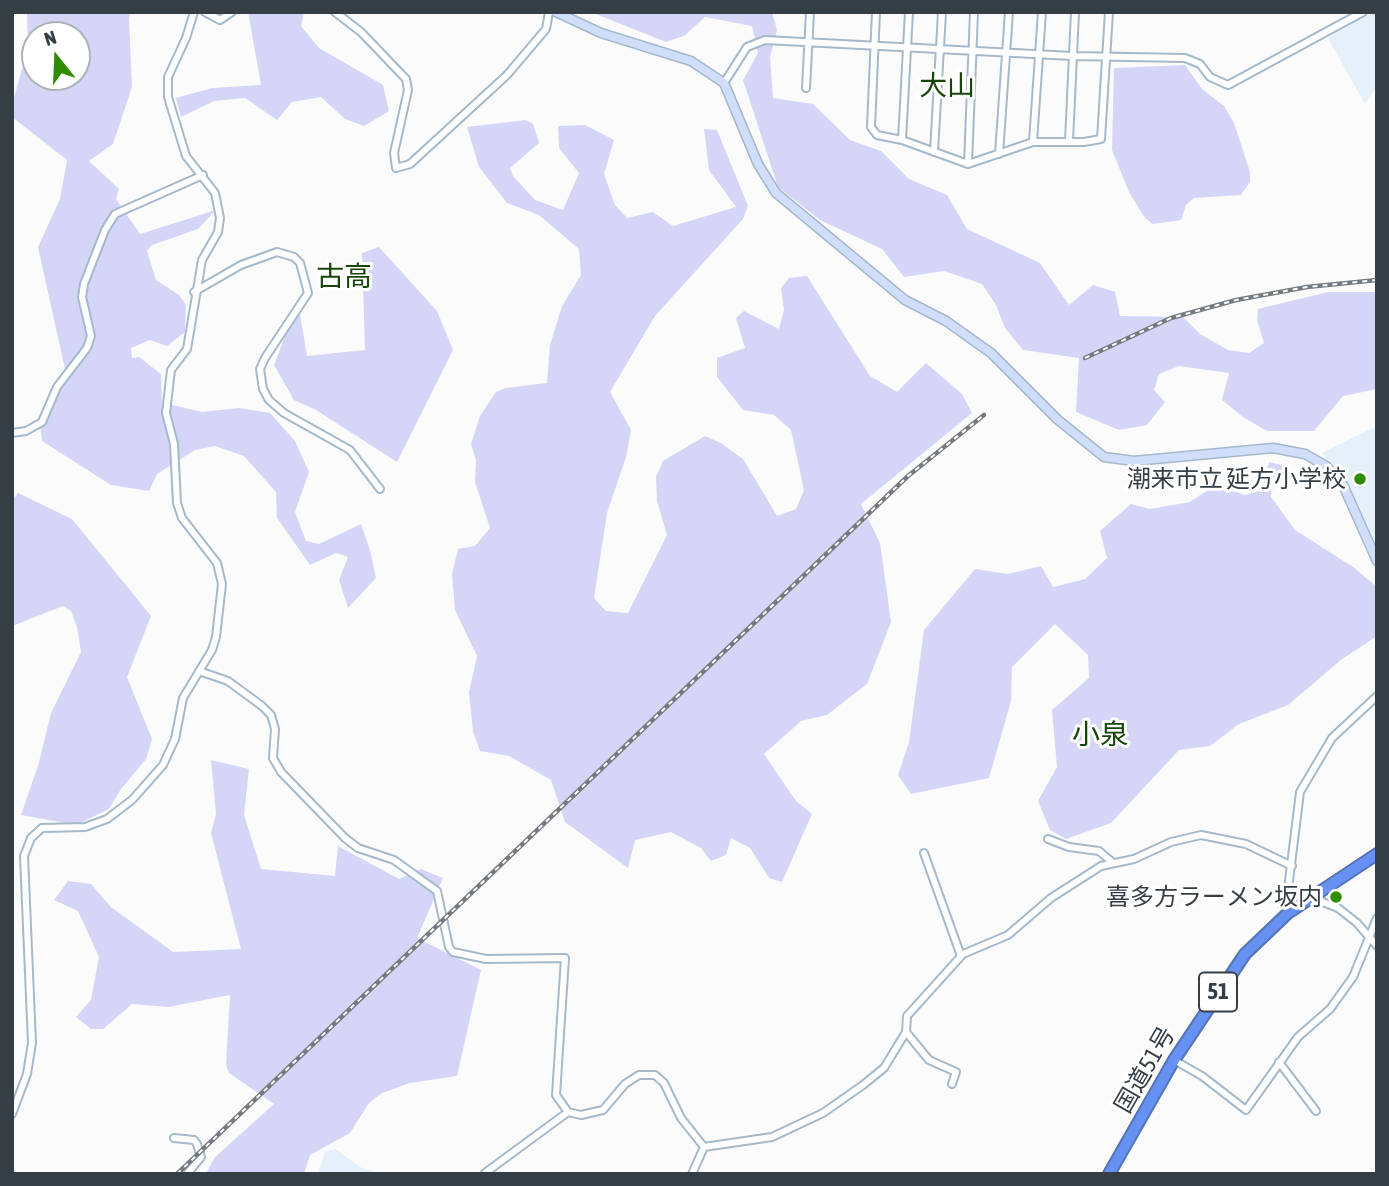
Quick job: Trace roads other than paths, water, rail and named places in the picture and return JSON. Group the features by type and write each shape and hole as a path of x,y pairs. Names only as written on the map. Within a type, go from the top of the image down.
{"highway":[{"name":"国道51号","path":"1109,1174 1174,1060 1245,954 1288,913 1377,854"}],"street":[{"path":"12,1114 27,1074 32,1043 24,856 31,838 42,828 85,827 107,819 132,800 163,765 175,739 183,698 212,650 216,637 222,584 217,563 183,518 177,503 174,444 166,413 171,370 187,349 194,292 202,260 218,232 220,218 219,201 203,175 192,167 186,156 168,97 169,77 194,12"},
{"path":"205,12 220,20 232,12"},
{"path":"335,12 361,32 405,79 408,90 394,153 396,169 410,164 507,75 546,29 549,12"},
{"path":"556,12 601,33 691,61 724,83 758,164 776,193 905,299 946,321 990,353 1082,441 1104,457 1134,461 1273,448 1305,454 1326,466 1343,485 1377,561"},
{"path":"806,88 810,12"},
{"path":"876,12 871,127 877,135 968,164 1033,142 1101,139 1109,12"},
{"path":"902,141 909,12"},
{"path":"934,152 942,12"},
{"path":"968,164 974,12"},
{"path":"999,154 1009,12"},
{"path":"1033,142 1042,12"},
{"path":"1069,141 1075,12"},
{"path":"724,83 747,47 765,40 940,51 1185,58 1200,64 1219,83 1228,85 1363,12"},
{"path":"12,433 26,431 42,422 57,387 87,348 91,336 82,297 84,284 105,230 115,214 203,175"},
{"path":"194,292 241,265 277,252 294,257 300,263 309,293 265,358 260,369 263,389 269,400 284,413 350,450 380,489"},
{"path":"199,671 228,681 271,715 275,729 273,758 281,772 345,838 358,848 394,860 437,891 449,947 453,952 486,960 565,958 556,1095 569,1112 580,1115 603,1110 625,1084 639,1075 654,1075 664,1083 681,1118 704,1147"},
{"path":"1288,913 1286,905 1300,792 1332,738 1377,696"},
{"path":"704,1147 772,1137 815,1118 884,1068 906,1031 907,1016 961,956 1008,935 1051,898 1111,861 1134,859 1171,842 1201,835 1246,844 1292,866"},
{"path":"1048,839 1069,847 1099,851 1111,861"},
{"path":"924,853 961,956"},
{"path":"1310,897 1338,908 1377,946"},
{"path":"1174,1060 1202,1076 1246,1110 1298,1037 1330,1009 1353,978 1377,918"},
{"path":"906,1031 929,1060 956,1072 952,1084"},
{"path":"1279,1062 1317,1111"},
{"path":"485,1173 569,1112"},
{"path":"174,1138 194,1140 197,1144 201,1157 187,1174"},
{"path":"692,1174 704,1147"}],"railway":[{"path":"1085,358 1171,318 1236,300 1307,287 1377,280"},
{"path":"177,1174 908,476 984,415"}],"place":[{"name":"潮来市立 延方小学校","path":"1360,479"},
{"name":"喜多方ラーメン坂内","path":"1336,897"}],"district":[{"name":"大山","path":"947,86"},
{"name":"古高","path":"344,277"},
{"name":"小泉","path":"1100,735"}]}
